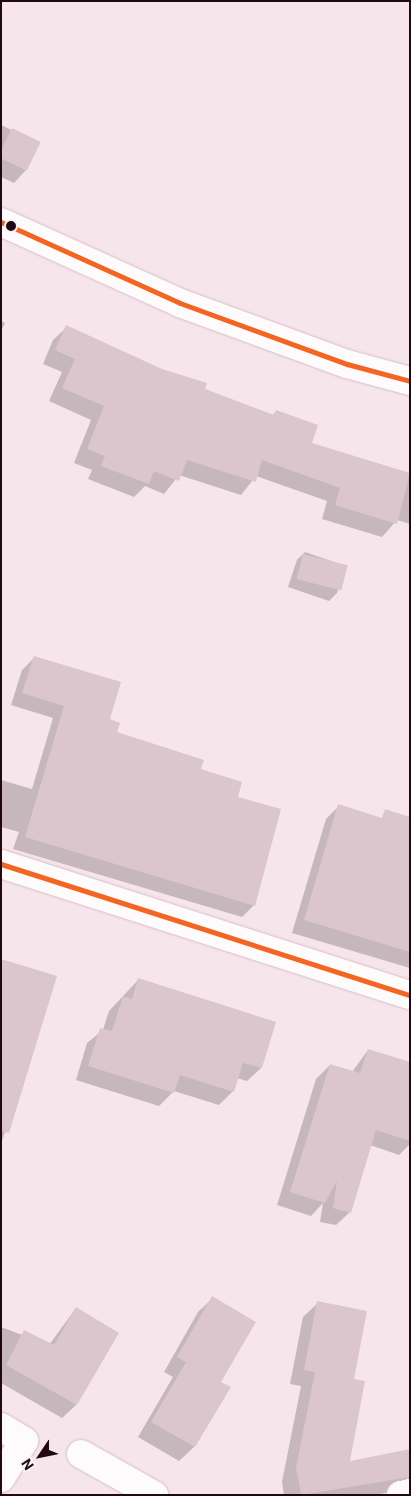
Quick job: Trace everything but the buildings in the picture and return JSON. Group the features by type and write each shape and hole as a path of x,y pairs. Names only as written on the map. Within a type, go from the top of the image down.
{"street":[{"path":"1,222 180,303 347,364 410,381"},
{"path":"1,864 410,995"},
{"path":"1,1426 24,1441 1,1478"},
{"path":"81,1454 154,1495"},
{"path":"401,1495 410,1493"}],"transit line":[{"path":"1,222 180,303 347,364 410,381"},
{"path":"1,864 410,995"}]}
